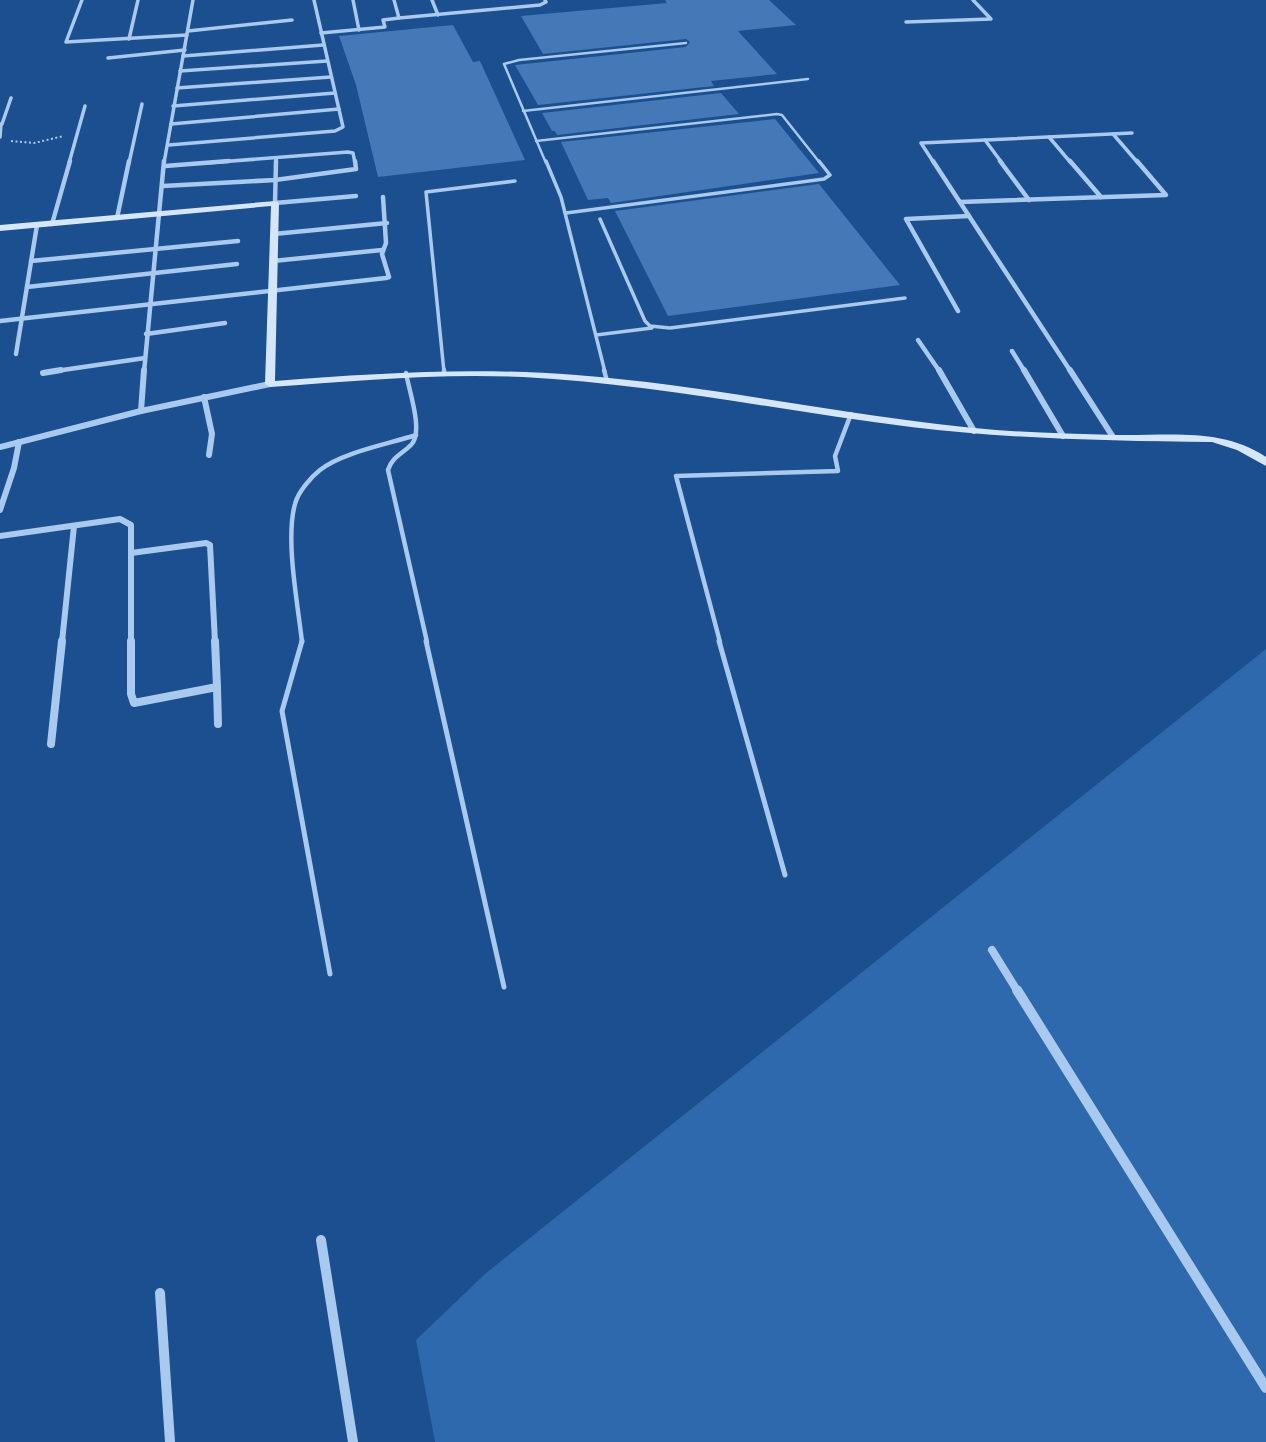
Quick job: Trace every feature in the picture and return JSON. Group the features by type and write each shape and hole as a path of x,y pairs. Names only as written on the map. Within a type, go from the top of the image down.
{"street":[{"path":"82,0 66,42 129,39 292,20"},
{"path":"129,39 138,0"},
{"path":"141,411 148,305 165,166 193,0"},
{"path":"169,145 335,131 343,127 314,0"},
{"path":"353,0 359,30"},
{"path":"394,0 399,18"},
{"path":"432,0 438,15"},
{"path":"488,11 493,0"},
{"path":"321,33 385,27 383,20 540,5 546,2 545,0"},
{"path":"906,22 991,19 973,0"},
{"path":"108,58 323,45"},
{"path":"180,71 327,61"},
{"path":"177,88 331,77"},
{"path":"173,106 335,93"},
{"path":"0,137 1,124 11,98"},
{"path":"117,218 142,104"},
{"path":"52,224 85,106"},
{"path":"172,124 339,109"},
{"path":"1113,437 921,143 1132,133"},
{"path":"960,202 1166,195 1113,134"},
{"path":"1049,137 1101,197"},
{"path":"985,140 1029,200"},
{"path":"163,186 275,180 356,169 351,152 165,166"},
{"path":"270,384 276,159"},
{"path":"0,228 356,196"},
{"path":"0,321 386,278 389,277 382,250 386,243 387,223 383,197"},
{"path":"958,311 906,219 969,216"},
{"path":"274,234 387,223"},
{"path":"16,354 37,225"},
{"path":"31,261 238,241"},
{"path":"273,261 382,250"},
{"path":"27,287 237,264"},
{"path":"146,334 225,323"},
{"path":"918,340 948,384 974,431"},
{"path":"1012,351 1063,436"},
{"path":"43,373 145,358"},
{"path":"0,447 141,411 270,384 406,373 522,374 607,381 974,431 1212,439 1251,451 1266,462"},
{"path":"204,397 212,434 209,455"},
{"path":"0,510 14,468 19,442"},
{"path":"0,536 120,519 128,521 131,525 131,694 134,703 217,687"},
{"path":"51,744 74,526"},
{"path":"131,553 206,543 210,545 218,724"},
{"path":"992,950 1266,1388"},
{"path":"321,1240 353,1442"},
{"path":"160,1293 170,1442"}],"lane":[{"path":"607,381 566,213 503,66 507,62 686,43"},
{"path":"523,111 808,79"},
{"path":"536,141 777,114 782,116 830,175 824,179 566,213"},
{"path":"444,374 426,192 515,181"},
{"path":"600,219 645,321 659,327"},
{"path":"596,335 905,298"},
{"path":"406,373 416,435 411,444 393,458 388,470 505,987"},
{"path":"785,875 740,720 676,476 838,471 835,456 851,414"},
{"path":"330,974 282,711 302,644 292,542 295,503 304,486 321,469 341,459 416,435"}],"path":[{"path":"7,140 28,144 78,132"}],"shaded area":[{"path":"1266,649 1266,1442 435,1442 416,1340 485,1274"}],"building":[{"path":"665,0 769,0 796,25 738,31 777,74 711,81 714,86 538,105 515,65 686,47 690,42 686,39 543,54 521,16 667,3"},
{"path":"453,25 473,62 480,61 525,160 378,177 356,85 339,36"},
{"path":"721,93 739,114 557,135 542,113"},
{"path":"775,119 819,173 611,203 608,198 588,200 561,142"},
{"path":"819,184 900,285 668,316 615,211"}]}
